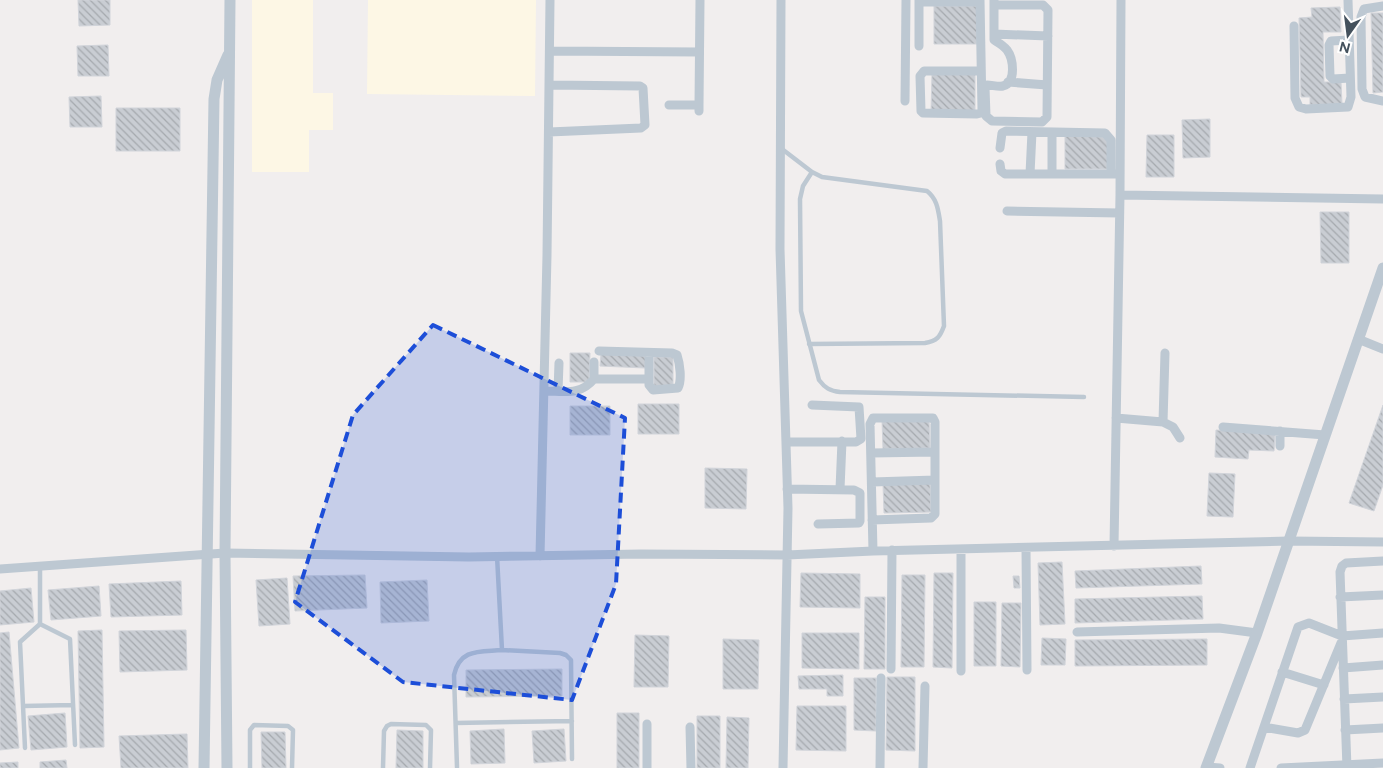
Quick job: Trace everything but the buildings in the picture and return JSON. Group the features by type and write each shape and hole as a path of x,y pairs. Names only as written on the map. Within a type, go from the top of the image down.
{"street":[{"path":"540,556 550,85 550,0"},
{"path":"669,105 699,108 700,0"},
{"path":"781,0 780,249 787,488 784,768"},
{"path":"905,101 906,0"},
{"path":"1115,174 1121,0"},
{"path":"1294,26 1295,98 1299,107 1306,109 1348,107 1351,97 1348,0"},
{"path":"919,46 918,1 980,1 982,110 980,113 923,113 921,111 920,76 924,71 980,71"},
{"path":"994,2 1046,7 1048,10 1047,117 1042,122 992,121 986,116 985,88 987,85 1003,86 1008,82 1012,73 1010,56 1003,46 994,40 994,2"},
{"path":"227,768 226,553 229,3"},
{"path":"1383,6 1364,9 1361,17 1362,90 1365,97 1383,101"},
{"path":"994,34 1048,36"},
{"path":"1349,40 1331,41 1329,45 1330,76 1334,78 1350,78"},
{"path":"550,51 699,52"},
{"path":"204,768 214,99 217,80 230,52"},
{"path":"1008,82 1047,85"},
{"path":"549,132 641,128 645,125 643,88 640,86 550,85"},
{"path":"1000,148 1002,133 1006,131 1105,133 1111,140 1115,174 1120,195 1114,546"},
{"path":"1030,174 1032,132"},
{"path":"1052,133 1052,174"},
{"path":"1000,164 1001,171 1005,174 1115,174"},
{"path":"1120,195 1383,198"},
{"path":"1007,211 1119,213"},
{"path":"1220,768 1207,768 1257,633 1383,268"},
{"path":"1358,339 1383,349"},
{"path":"599,351 672,353 676,355 679,362 680,385 678,388 654,390 649,385 649,353"},
{"path":"1163,422 1165,353"},
{"path":"544,391 574,391 583,389 594,378 594,362"},
{"path":"558,391 560,363"},
{"path":"594,378 649,379"},
{"path":"786,442 856,442 861,439 859,408 812,405"},
{"path":"872,520 931,518 935,514 935,422 933,418 874,418 870,424 872,482 872,520 873,550"},
{"path":"1116,418 1163,422 1173,427 1180,438"},
{"path":"1223,427 1325,435"},
{"path":"1280,432 1280,446"},
{"path":"840,489 842,441"},
{"path":"871,453 935,452"},
{"path":"872,482 935,480"},
{"path":"787,488 840,489 854,490 860,493 860,521 818,524"},
{"path":"0,569 226,553 497,556 787,554 873,550 1289,541 1383,542"},
{"path":"1026,548 1027,670"},
{"path":"962,549 962,671"},
{"path":"891,669 892,550"},
{"path":"1346,766 1340,572 1342,566 1346,563 1383,561"},
{"path":"1340,597 1383,595"},
{"path":"1250,768 1298,627 1309,623 1342,638 1383,633"},
{"path":"1077,632 1219,628 1257,633"},
{"path":"1264,727 1298,733 1305,730 1342,638"},
{"path":"1343,668 1383,665"},
{"path":"1282,672 1324,685"},
{"path":"880,768 881,678"},
{"path":"924,768 925,686"},
{"path":"1344,699 1383,697"},
{"path":"647,724 647,768"},
{"path":"690,727 691,768"},
{"path":"1345,730 1383,728"},
{"path":"1281,768 1383,763"}],"lane":[{"path":"781,149 812,172 822,177 927,191 933,196 940,221 944,326 941,335 935,341 925,343 809,344"},
{"path":"812,172 803,186 800,199 801,311 819,380 824,386 831,391 1084,397"},
{"path":"497,556 502,650"},
{"path":"25,748 20,642 40,624 40,566"},
{"path":"40,624 70,639 75,745"},
{"path":"457,767 454,675 459,662 469,653 502,650 560,652 571,660 572,759"},
{"path":"23,706 73,705"},
{"path":"456,723 572,721"},
{"path":"383,768 384,730 391,724 426,725 429,727 431,730 430,768"},
{"path":"250,768 250,730 254,725 291,727 293,730 292,768"}],"highlighted area":[{"path":"433,325 625,418 616,584 572,700 403,682 295,602 353,415"}],"shaded area":[{"path":"252,0 313,0 313,93 333,93 333,130 309,130 309,172 252,172"},
{"path":"368,0 536,0 535,96 367,94"}]}
